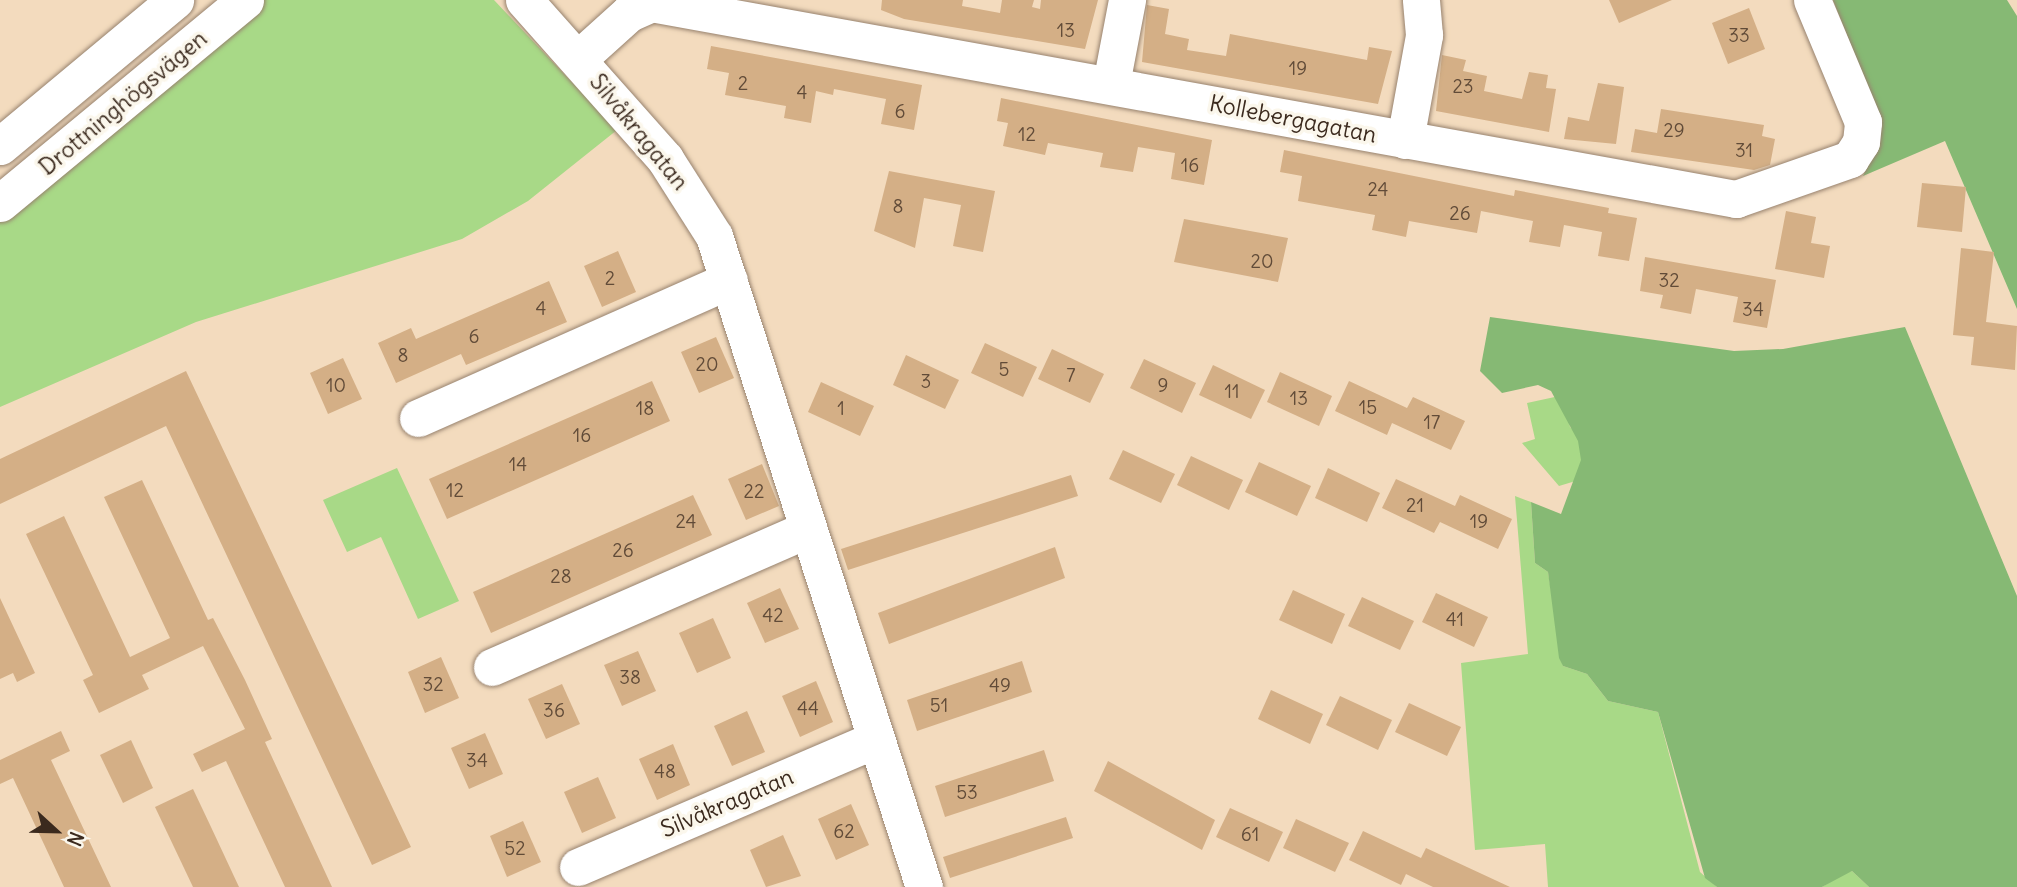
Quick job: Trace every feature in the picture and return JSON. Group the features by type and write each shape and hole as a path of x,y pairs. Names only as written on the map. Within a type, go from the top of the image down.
{"street":[{"name":"Drottninghögsvägen","path":"0,146 175,0"},
{"name":"Drottninghögsvägen","path":"0,203 245,0"},
{"name":"Silvåkragatan","path":"524,0 579,59 683,181 729,281 924,887"},
{"path":"1111,84 1127,0"},
{"path":"1405,140 1424,35 1420,0"},
{"name":"Kollebergagatan","path":"579,59 629,13 651,3 818,16 1111,84 1405,140 1747,198 1850,159 1861,142 1863,122 1812,0"},
{"path":"418,418 729,281"},
{"path":"492,667 808,529"},
{"name":"Silvåkragatan","path":"578,867 876,739"}],"green space":[{"path":"263,0 494,0 617,130 528,201 462,239 196,322 0,407 0,220 82,159"},
{"path":"1833,0 2007,0 2017,16 2017,309 1945,141 1863,176 1880,140 1881,121"},
{"path":"1490,317 1734,351 1783,349 1905,327 2017,596 2017,887 1869,887 1852,871 1822,887 1717,887 1705,878 1658,712 1608,701 1587,674 1563,666 1559,658 1548,572 1535,563 1531,502 1561,514 1581,460 1578,441 1551,391 1538,385 1502,393 1480,371"},
{"path":"1564,395 1570,427 1581,437 1592,476 1559,486 1522,443 1535,439 1527,403"},
{"path":"397,468 459,601 418,619 381,537 347,552 323,500"},
{"path":"1515,496 1531,502 1535,563 1548,572 1563,666 1587,674 1608,701 1658,712 1700,872 1717,887 1548,887 1545,844 1475,850 1461,663 1528,654"},
{"path":"1852,871 1869,887 1822,887 1844,873"}],"building":[{"path":"882,0 963,0 962,6 1000,13 1002,0 1034,0 1032,7 1040,9 1041,0 1098,0 1085,49 904,19 881,10"},
{"path":"1609,0 1672,0 1619,23"},
{"path":"1147,5 1169,9 1165,34 1189,39 1187,50 1226,56 1230,34 1367,60 1369,47 1392,51 1378,104 1142,62"},
{"path":"1749,8 1765,49 1728,64 1712,23"},
{"path":"711,46 922,85 914,130 881,124 886,99 834,89 833,95 816,91 811,123 784,118 786,106 725,95 729,73 707,69"},
{"path":"1442,55 1466,60 1463,71 1487,76 1484,91 1522,99 1529,72 1548,75 1546,88 1556,89 1549,132 1436,111"},
{"path":"1598,83 1624,87 1616,144 1564,139 1568,117 1589,121"},
{"path":"1001,98 1212,140 1204,185 1171,179 1175,153 1138,147 1133,172 1100,167 1103,153 1048,143 1045,155 1003,146 1008,123 997,121"},
{"path":"1661,109 1764,125 1762,136 1775,139 1770,165 1754,170 1631,152 1635,129 1657,133"},
{"path":"1284,150 1514,196 1515,190 1609,208 1608,213 1637,218 1629,261 1598,256 1602,232 1564,225 1560,247 1529,242 1533,221 1481,211 1477,233 1409,221 1406,237 1372,230 1375,215 1298,201 1302,176 1280,172"},
{"path":"889,171 995,191 983,252 953,246 961,205 924,198 915,248 874,231"},
{"path":"1922,183 1966,187 1962,232 1917,227"},
{"path":"1786,211 1816,217 1811,243 1830,246 1824,278 1775,269"},
{"path":"1184,219 1288,238 1278,282 1174,262"},
{"path":"1961,248 1994,252 1986,322 2017,326 2015,370 1971,365 1974,337 1953,335"},
{"path":"618,251 636,292 602,307 584,266"},
{"path":"1645,257 1776,280 1767,328 1733,322 1738,297 1696,289 1691,314 1660,308 1663,295 1640,291"},
{"path":"549,281 567,322 466,365 461,354 396,383 378,343 411,328 416,339"},
{"path":"716,337 734,378 699,393 681,352"},
{"path":"985,343 1037,367 1023,397 971,373"},
{"path":"1052,349 1104,374 1090,403 1038,379"},
{"path":"906,355 959,380 945,409 893,385"},
{"path":"343,358 362,399 328,414 310,373"},
{"path":"1144,359 1196,383 1182,413 1130,388"},
{"path":"1213,365 1265,390 1251,419 1199,395"},
{"path":"186,371 411,847 372,865 166,426 0,504 0,459"},
{"path":"1280,372 1332,396 1319,426 1267,402"},
{"path":"652,381 670,421 447,519 429,479"},
{"path":"1349,381 1407,408 1413,397 1465,421 1451,450 1392,423 1387,435 1335,411"},
{"path":"821,382 874,406 860,436 808,412"},
{"path":"1123,450 1175,474 1161,503 1109,479"},
{"path":"1191,456 1243,480 1229,510 1177,485"},
{"path":"1259,462 1311,486 1297,516 1245,492"},
{"path":"762,464 779,506 746,520 728,479"},
{"path":"1328,468 1380,493 1367,522 1315,498"},
{"path":"1071,475 1078,496 848,570 841,549"},
{"path":"1396,479 1455,506 1460,495 1512,519 1498,549 1440,522 1434,533 1382,508"},
{"path":"142,480 208,620 213,618 245,680 272,739 265,742 332,887 285,887 226,761 202,772 193,754 245,729 203,646 142,675 149,689 99,713 83,680 93,675 26,534 64,516 130,657 170,638 104,497"},
{"path":"693,495 712,535 491,633 473,592"},
{"path":"1055,547 1065,578 889,644 878,613"},
{"path":"780,588 799,629 765,643 747,603"},
{"path":"1293,590 1345,614 1332,644 1279,620"},
{"path":"1436,593 1488,617 1474,647 1422,622"},
{"path":"1362,597 1414,621 1400,650 1348,626"},
{"path":"0,598 35,673 17,682 13,673 0,679"},
{"path":"713,618 731,658 697,673 679,633"},
{"path":"638,651 656,691 622,706 604,665"},
{"path":"441,657 459,698 425,713 408,672"},
{"path":"1022,661 1032,692 917,731 907,700"},
{"path":"816,681 833,722 800,737 782,696"},
{"path":"562,684 580,724 546,739 528,699"},
{"path":"1271,690 1323,714 1310,744 1258,719"},
{"path":"1340,696 1392,720 1378,750 1326,725"},
{"path":"1409,703 1461,727 1447,756 1395,732"},
{"path":"747,711 765,752 732,766 714,726"},
{"path":"61,731 70,751 51,760 111,887 64,887 13,778 0,784 0,760"},
{"path":"485,733 503,774 469,789 451,748"},
{"path":"131,740 153,788 123,803 100,755"},
{"path":"673,744 690,785 657,800 639,759"},
{"path":"1044,750 1054,781 945,817 935,786"},
{"path":"1108,761 1215,820 1202,850 1094,791"},
{"path":"598,777 616,818 582,833 564,792"},
{"path":"193,789 239,887 193,887 155,807"},
{"path":"851,804 869,845 836,860 818,819"},
{"path":"1230,808 1283,832 1269,862 1216,837"},
{"path":"1066,817 1073,838 950,878 943,857"},
{"path":"1296,819 1349,843 1335,872 1283,848"},
{"path":"523,821 541,862 507,877 490,836"},
{"path":"1363,831 1421,858 1426,848 1510,887 1433,887 1406,874 1401,885 1349,860"},
{"path":"783,835 801,876 766,887 750,850"}]}
